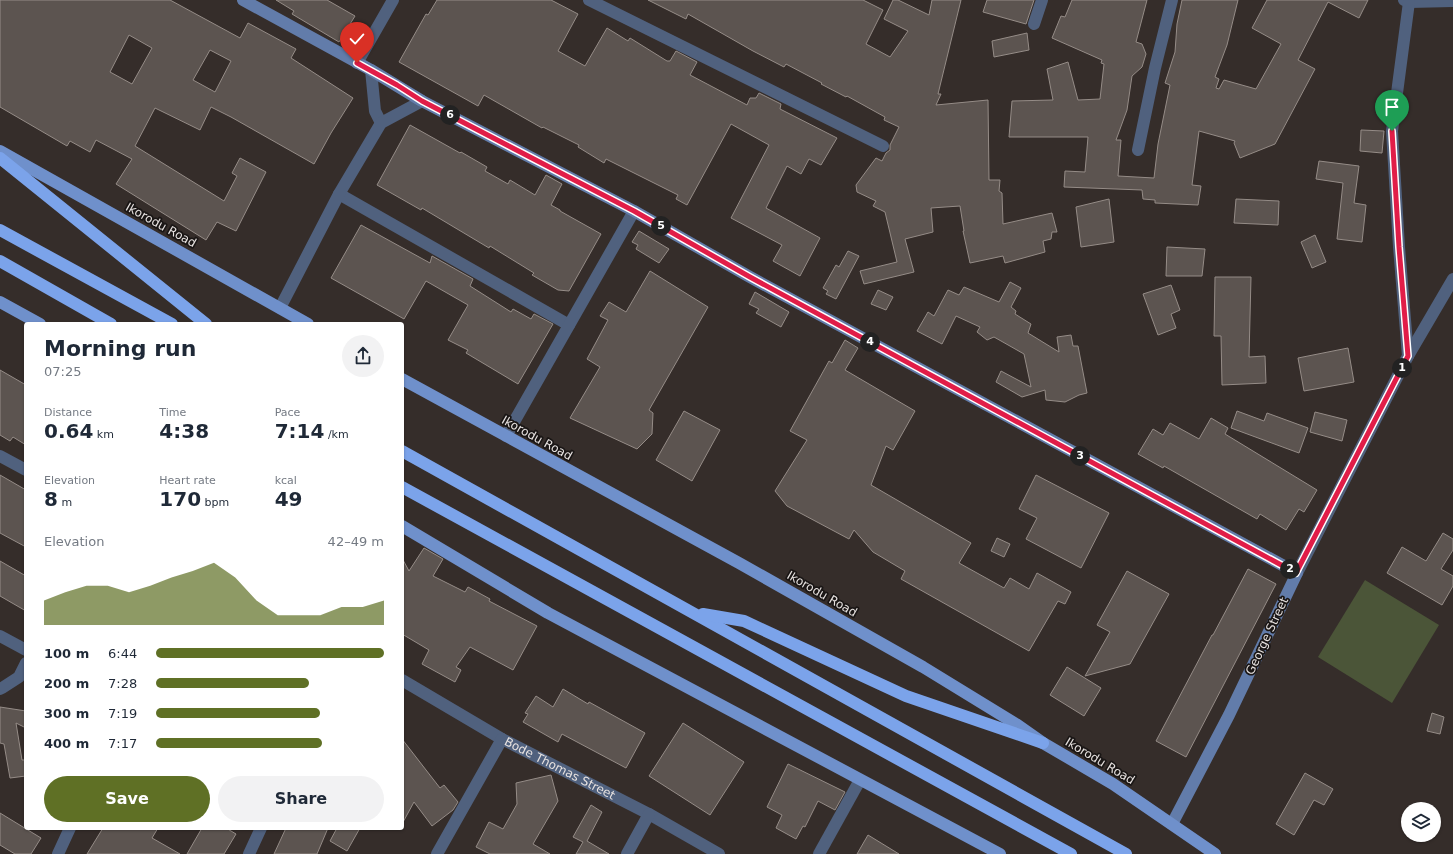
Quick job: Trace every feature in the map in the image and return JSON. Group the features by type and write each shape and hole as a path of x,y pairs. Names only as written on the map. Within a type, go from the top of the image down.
{"highway":[{"path":"0,158 204,322"},
{"path":"0,230 168,322"},
{"path":"0,262 107,322"},
{"path":"404,452 1126,854"},
{"path":"404,488 1071,854"},
{"path":"693,612 744,621 906,696 1043,743"}],"main road":[{"name":"Ikorodu Road","path":"0,151 304,322"},
{"path":"0,302 36,322"},
{"name":"Ikorodu Road","path":"404,380 739,563 915,662 1016,724 1043,743 1113,784 1215,854"},
{"path":"404,527 548,613 1000,854"}],"street":[{"path":"243,0 371,70 422,101 634,211 750,277 1296,573"},
{"path":"357,63 393,0"},
{"path":"589,0 883,146"},
{"path":"1034,24 1042,0"},
{"path":"1138,150 1155,68 1172,0"},
{"path":"1408,356 1399,247 1392,131 1407,1 1453,1"},
{"path":"371,70 375,111 381,123"},
{"path":"280,308 339,194 381,123 422,101"},
{"path":"339,194 569,325"},
{"path":"506,436 634,211"},
{"name":"George Street","path":"1172,824 1229,715 1296,573 1408,356 1453,279"},
{"path":"0,456 24,469"},
{"path":"0,636 24,649"},
{"path":"0,689 19,677 24,667"},
{"name":"Bode Thomas Street","path":"404,681 502,739 649,814 719,854"},
{"path":"437,854 502,739"},
{"path":"819,854 860,780"},
{"path":"627,854 649,814"},
{"path":"58,854 69,830"},
{"path":"249,854 261,830"}],"green space":[{"path":"1365,580 1439,625 1392,703 1318,657"}],"building":[{"path":"0,0 170,0 240,38 248,23 296,49 291,58 353,98 314,164 211,107 200,130 155,108 135,146 224,201 237,176 232,173 240,158 266,172 236,231 217,222 206,240 116,184 132,159 96,140 90,152 70,141 67,146 0,107","holes":["129,35 152,48 132,84 110,72","210,50 231,61 215,92 193,80"]},
{"path":"276,0 327,0 355,16 339,42 292,14 294,11"},
{"path":"437,0 551,0 578,14 558,51 585,66 607,28 628,41 630,38 667,61 670,61 676,51 697,62 690,75 747,105 750,98 756,98 759,93 781,104 780,109 837,138 821,165 809,159 801,174 787,166 766,208 820,238 800,276 773,261 782,245 731,218 769,145 731,124 687,205 676,199 678,195 606,159 604,163 578,147 579,145 543,127 542,128 484,95 478,106 399,62 426,14 428,15"},
{"path":"648,0 863,0 883,10 866,44 890,57 908,31 884,19 893,0 898,0 929,15 932,0 961,0 938,94 941,94 936,105 988,100 989,180 1000,180 999,191 1002,193 1003,224 1052,213 1057,232 1052,232 1051,239 1043,241 1045,252 1005,263 1003,256 970,263 963,231 960,206 931,208 933,232 905,239 914,272 864,284 860,271 897,262 885,212 873,206 876,201 857,192 856,185 876,158 882,161 886,153 890,150 890,145 899,127 884,120 885,117 847,96 846,97 821,84 822,83 786,64 784,67 688,14 686,19"},
{"path":"987,0 1034,0 1026,24 983,12"},
{"path":"1072,0 1147,0 1136,42 1142,44 1146,54 1142,67 1132,76 1127,110 1116,140 1121,140 1118,176 1154,178 1158,144 1170,85 1165,83 1175,52 1177,24 1182,0 1238,0 1227,45 1215,77 1219,79 1216,88 1219,89 1224,80 1256,89 1281,44 1252,28 1267,0 1368,0 1359,18 1328,2 1298,60 1315,69 1275,144 1240,158 1234,143 1235,141 1199,131 1192,185 1201,186 1198,205 1155,203 1155,200 1143,199 1142,190 1064,187 1065,171 1085,172 1088,137 1009,137 1012,101 1053,100 1047,69 1068,62 1078,100 1100,99 1104,64 1101,63 1102,60 1052,38 1061,16 1065,17"},
{"path":"1027,33 1029,50 994,57 992,41"},
{"path":"410,125 487,167 485,171 508,184 510,180 535,195 546,175 562,184 551,205 601,234 569,291 558,290 532,275 534,273 490,246 489,248 422,208 421,210 377,185"},
{"path":"1361,130 1384,131 1382,153 1360,151"},
{"path":"1319,161 1359,166 1354,203 1366,205 1362,242 1337,239 1343,183 1316,179"},
{"path":"1109,199 1114,242 1081,247 1076,207"},
{"path":"1236,199 1279,201 1278,225 1234,223"},
{"path":"361,225 430,263 432,256 473,279 470,286 511,312 513,309 531,319 534,314 553,324 518,384 466,353 468,350 448,340 468,305 426,281 404,319 331,278"},
{"path":"639,231 669,249 659,263 636,249 638,245 632,242"},
{"path":"1315,235 1326,262 1312,268 1301,242"},
{"path":"1167,247 1205,249 1202,276 1166,276"},
{"path":"848,251 859,256 836,299 826,294 828,291 823,288 836,265 839,267"},
{"path":"650,271 708,307 649,410 653,413 652,434 637,449 570,418 600,367 587,359 608,320 600,316 609,302 626,312"},
{"path":"1215,277 1251,277 1249,357 1265,356 1266,383 1222,385 1221,336 1214,336"},
{"path":"1010,282 1021,288 1011,307 1016,311 1015,314 1031,324 1028,333 1059,352 1057,337 1071,335 1073,346 1078,346 1087,393 1065,402 1046,400 1045,390 1022,397 996,382 1001,371 1031,387 1024,354 994,337 987,340 977,332 980,327 956,316 942,344 917,331 928,312 934,316 948,290 959,295 964,287 999,302"},
{"path":"1171,285 1180,310 1171,314 1176,328 1158,335 1143,294"},
{"path":"878,290 893,297 886,310 871,304"},
{"path":"755,292 789,312 781,327 756,313 759,309 749,304"},
{"path":"845,340 858,348 845,370 915,411 893,450 886,446 871,485 971,543 959,563 1004,588 1010,578 1029,589 1037,573 1071,592 1065,604 1058,601 1029,651 901,579 905,571 873,552 854,530 849,539 787,506 775,491 807,440 790,431 829,361 832,363"},
{"path":"1348,348 1354,382 1304,391 1298,358"},
{"path":"0,370 24,384 24,444 13,437 10,441 0,435"},
{"path":"684,411 720,430 692,481 656,460"},
{"path":"1237,411 1264,421 1267,413 1308,428 1299,453 1231,428"},
{"path":"1315,412 1347,420 1342,441 1310,432"},
{"path":"1211,418 1228,428 1225,434 1317,490 1304,512 1299,509 1286,530 1260,514 1257,519 1164,466 1163,468 1138,454 1153,429 1163,435 1170,423 1199,439"},
{"path":"0,475 24,489 24,546 0,533"},
{"path":"1036,475 1109,513 1081,568 1026,539 1037,518 1019,509"},
{"path":"1443,533 1453,539 1453,550 1441,569 1453,576 1453,586 1442,605 1387,573 1402,547 1426,561"},
{"path":"997,538 1010,544 1004,557 991,551"},
{"path":"424,548 443,559 433,576 465,592 468,587 490,599 489,601 537,626 513,670 470,647 456,667 461,670 455,682 422,664 429,650 404,635 404,562 409,571"},
{"path":"0,561 24,575 24,610 0,596"},
{"path":"1248,569 1276,584 1186,757 1156,741"},
{"path":"1127,571 1169,594 1130,664 1085,676 1110,632 1097,625"},
{"path":"1067,667 1101,688 1084,716 1050,695"},
{"path":"563,689 588,704 589,702 645,733 626,768 562,734 558,742 523,722 528,714 525,713 536,696 553,707"},
{"path":"0,707 24,711 24,727 16,723 22,760 24,760 24,776 10,778 4,744 0,743"},
{"path":"1432,713 1444,717 1440,734 1427,731"},
{"path":"683,723 744,762 710,815 649,776"},
{"path":"404,742 440,788 444,785 458,802 453,810 432,826 414,802 404,820"},
{"path":"788,764 845,792 835,810 818,801 805,827 803,826 796,839 776,828 782,815 767,807"},
{"path":"1305,773 1333,789 1324,805 1314,800 1294,835 1276,824"},
{"path":"551,775 558,801 533,844 550,854 490,854 476,847 489,822 503,829 517,804 516,783"},
{"path":"591,805 602,812 587,841 609,854 576,854 583,842 573,837"},
{"path":"0,813 24,828 24,830 28,830 41,838 31,854 15,854 0,845"},
{"path":"102,830 157,830 152,838 180,854 87,854"},
{"path":"201,830 229,830 236,834 224,854 187,854"},
{"path":"285,830 327,830 317,854 274,854"},
{"path":"336,830 359,830 347,851 330,841"},
{"path":"868,835 899,854 857,854"}],"route":[{"path":"357,63 422,101 634,211 750,277 1296,573 1408,356 1399,247 1392,131"}]}
